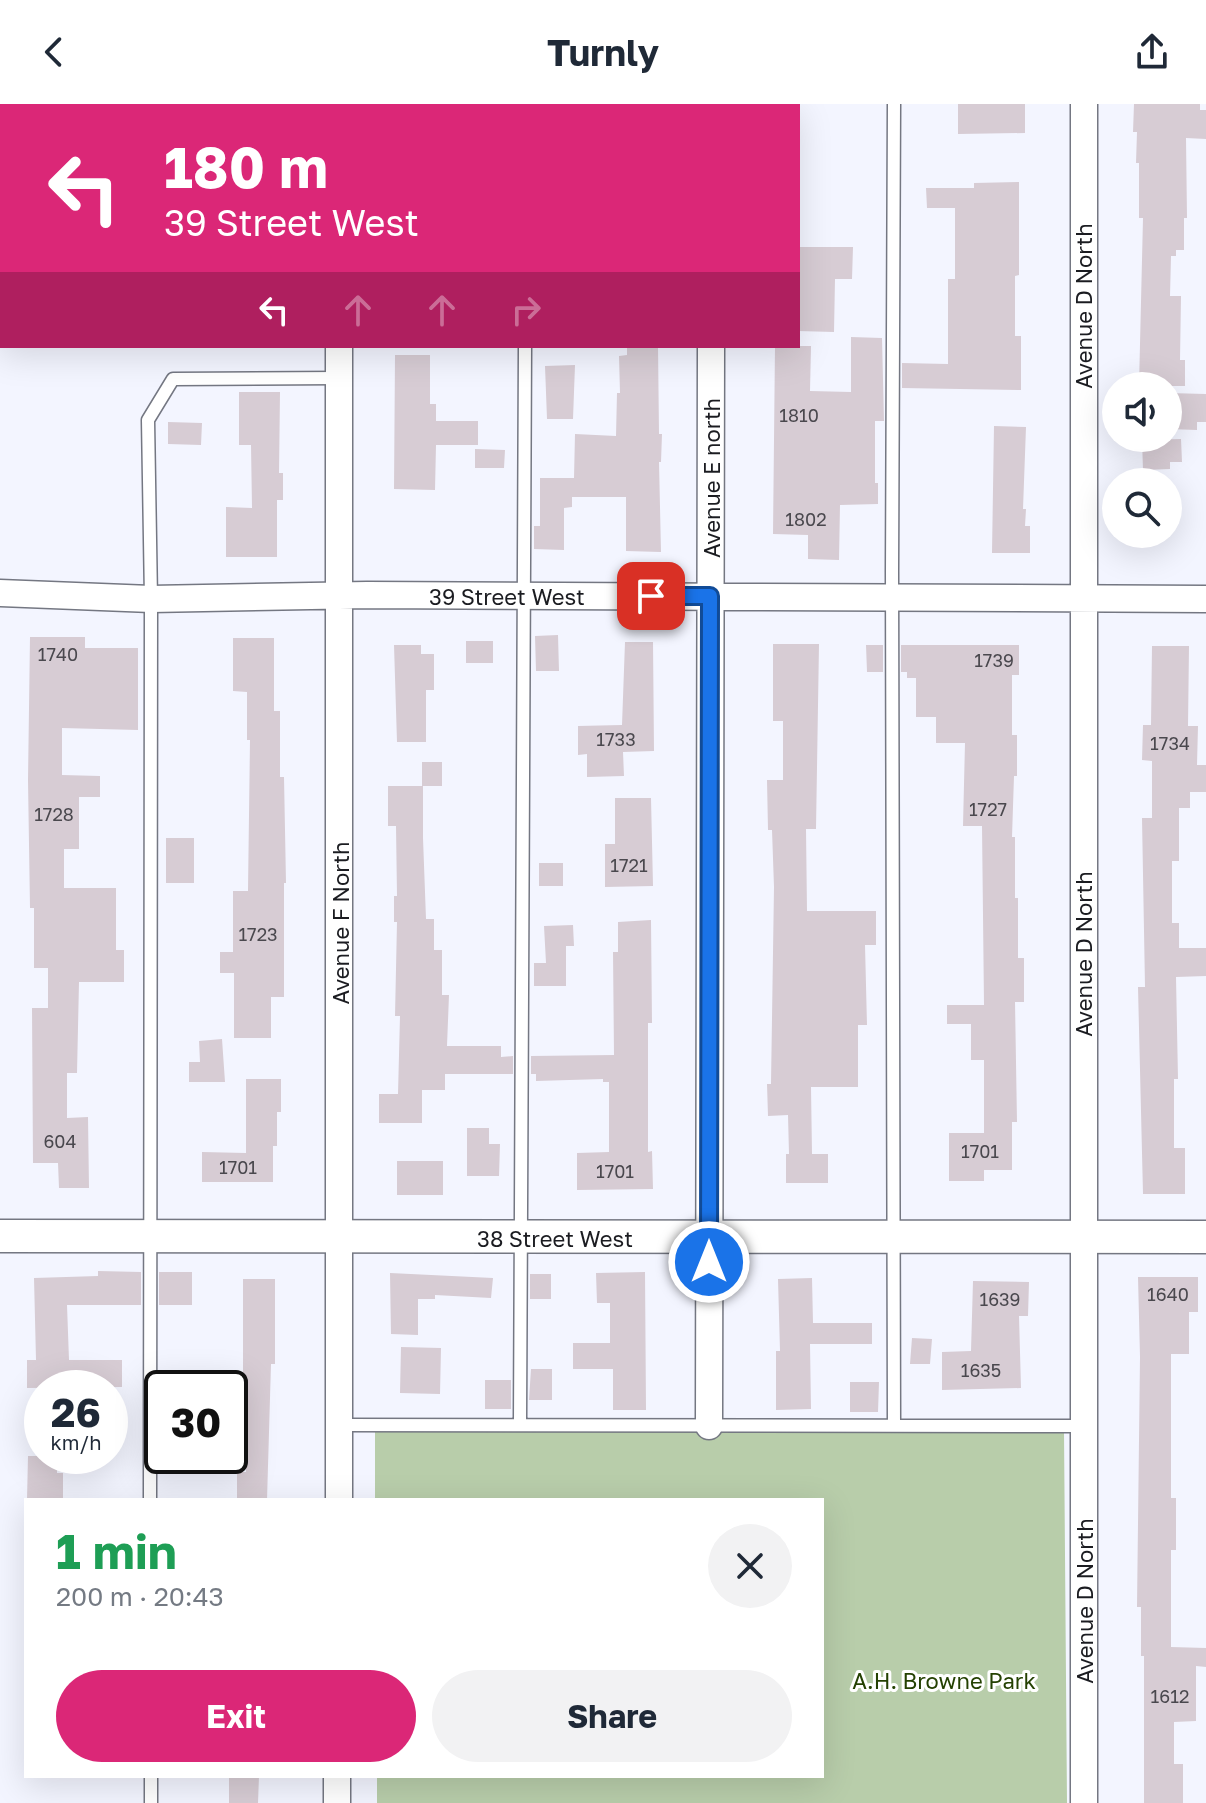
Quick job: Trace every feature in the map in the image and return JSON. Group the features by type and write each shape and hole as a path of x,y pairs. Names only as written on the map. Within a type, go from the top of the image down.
{"street":[{"name":"Avenue D North","path":"1084,104 1084,1803"},
{"name":"Avenue F North","path":"339,348 339,1498"},
{"name":"Avenue E north","path":"709,1426 711,348"},
{"name":"39 Street West","path":"0,593 151,599 710,596 1206,599"},
{"name":"38 Street West","path":"0,1236 1206,1237"},
{"path":"337,1778 337,1803"}],"lane":[{"path":"894,104 894,1426"},
{"path":"520,1423 525,348"},
{"path":"150,1498 151,599 148,420 173,379 339,378"},
{"path":"339,1425 1084,1426"},
{"path":"151,1778 151,1803"}],"green space":[{"name":"A.H. Browne Park","path":"1064,1431 1067,1803 377,1803 377,1778 824,1778 824,1498 375,1498 375,1432"}],"building":[{"path":"958,104 1025,104 1025,133 958,134"},
{"path":"1134,104 1200,104 1200,110 1206,110 1206,139 1186,138 1187,218 1184,218 1184,250 1176,250 1176,256 1171,256 1170,296 1181,296 1180,360 1185,360 1185,386 1182,386 1182,372 1139,372 1143,218 1139,218 1137,132 1133,132"},
{"path":"1019,182 1019,275 1015,276 1015,336 1021,336 1021,390 902,388 902,363 948,364 948,279 955,279 955,208 927,208 926,188 974,188 974,183"},
{"path":"800,247 853,247 852,279 835,279 834,332 800,331"},
{"path":"851,337 882,338 884,421 875,421 878,504 840,505 839,560 808,559 808,535 773,534 775,348 811,346 810,391 851,392"},
{"path":"627,348 658,348 659,434 662,434 659,462 661,552 626,551 626,497 572,497 572,507 564,508 564,550 534,549 534,526 540,526 540,478 574,478 575,434 616,436 619,356 627,355"},
{"path":"395,355 430,355 430,404 436,404 436,421 478,421 478,445 436,445 435,490 394,489"},
{"path":"575,365 573,419 547,419 545,366"},
{"path":"239,392 280,392 279,473 283,473 283,500 277,500 277,557 226,557 226,507 252,508 251,445 239,445"},
{"path":"1182,393 1206,394 1206,422 1197,422 1197,430 1182,429"},
{"path":"168,422 202,423 201,445 168,444"},
{"path":"994,426 1026,427 1023,509 1026,509 1025,526 1030,526 1030,553 992,553"},
{"path":"475,449 505,450 504,468 475,468"},
{"path":"1142,452 1182,452 1182,462 1170,462 1170,468 1143,468"},
{"path":"558,635 559,671 536,671 535,636"},
{"path":"30,637 85,637 85,648 138,648 138,730 62,728 62,775 100,776 100,797 79,797 79,849 64,849 64,888 116,888 116,950 124,950 124,982 79,982 77,1073 67,1073 67,1118 88,1117 89,1188 59,1188 58,1163 33,1163 32,1008 48,1008 48,968 34,968 34,908 30,908"},
{"path":"233,638 274,638 274,711 280,711 286,883 284,997 271,997 271,1038 234,1038 234,973 220,973 220,952 233,952 233,891 248,891 250,740 247,740 247,692 233,691"},
{"path":"466,641 493,641 493,663 466,663"},
{"path":"625,642 653,642 654,751 623,752 624,776 587,777 587,754 578,755 578,726 622,725"},
{"path":"773,644 819,644 816,829 806,829 807,911 876,911 876,945 865,945 867,1025 858,1025 858,1087 811,1087 812,1154 828,1154 828,1183 786,1183 788,1115 768,1116 774,887 767,780 783,780 783,721 773,721"},
{"path":"394,645 421,645 421,654 434,654 434,690 426,690 426,742 397,742"},
{"path":"866,645 883,645 883,672 867,672"},
{"path":"901,645 1019,645 1019,675 1012,675 1012,735 1017,735 1017,776 1014,776 1012,837 1015,837 1018,958 1024,958 1024,1002 1015,1002 1017,1122 1012,1122 1012,1170 984,1170 984,1181 949,1181 949,1133 984,1133 984,1060 971,1060 971,1024 947,1024 947,1005 984,1005 982,826 963,826 965,743 936,743 936,717 916,717 916,678 907,678 907,672 901,672"},
{"path":"1152,646 1189,646 1188,726 1198,726 1197,765 1206,765 1206,792 1190,792 1190,808 1179,808 1179,861 1172,861 1172,923 1179,923 1179,948 1206,948 1206,976 1176,977 1178,1079 1174,1079 1174,1148 1185,1148 1185,1194 1143,1194 1138,987 1145,987 1142,818 1152,818 1152,761 1142,760 1143,725 1151,725"},
{"path":"422,762 442,762 442,786 423,786 423,838 426,919 434,919 434,950 442,950 442,995 449,995 447,1046 501,1046 501,1057 513,1056 513,1074 445,1074 445,1090 422,1090 422,1123 379,1123 379,1094 398,1094 400,1016 395,1016 397,922 394,922 394,896 397,896 396,826 388,826 388,786 422,786"},
{"path":"615,798 651,798 653,886 605,887 605,844 615,844"},
{"path":"166,838 194,838 194,883 166,883"},
{"path":"539,863 563,863 563,886 539,886"},
{"path":"651,920 648,1152 652,1151 653,1189 577,1190 577,1153 609,1152 609,1082 603,1082 603,1079 536,1081 536,1074 531,1074 531,1056 614,1055 613,952 618,952 618,922"},
{"path":"573,925 574,946 566,946 566,986 534,986 534,963 546,963 544,926"},
{"path":"222,1039 225,1082 189,1082 189,1062 200,1062 199,1041"},
{"path":"246,1079 281,1079 277,1146 273,1146 273,1182 202,1182 202,1152 246,1153"},
{"path":"467,1128 489,1128 489,1144 500,1144 499,1176 467,1176"},
{"path":"397,1161 443,1161 443,1195 397,1195"},
{"path":"98,1271 141,1272 141,1305 67,1305 69,1360 122,1360 122,1370 27,1370 27,1360 36,1360 34,1278 98,1276"},
{"path":"159,1272 192,1272 192,1305 159,1305"},
{"path":"645,1272 646,1410 613,1410 613,1369 573,1369 573,1343 610,1343 610,1303 597,1303 596,1273"},
{"path":"390,1273 493,1278 491,1298 435,1295 435,1299 418,1299 418,1335 391,1334"},
{"path":"530,1274 551,1274 551,1299 530,1299"},
{"path":"1138,1277 1198,1277 1198,1312 1189,1312 1189,1354 1171,1354 1171,1498 1176,1498 1176,1550 1171,1550 1171,1647 1206,1648 1206,1667 1196,1666 1196,1721 1174,1722 1174,1764 1183,1764 1183,1803 1144,1803 1144,1656 1141,1656 1141,1607 1137,1607"},
{"path":"812,1278 813,1323 872,1323 872,1344 810,1344 811,1409 776,1410 776,1351 780,1351 778,1279"},
{"path":"243,1279 275,1279 275,1364 271,1364 267,1498 237,1498 237,1474 248,1474 248,1370 243,1370"},
{"path":"973,1281 1029,1282 1028,1316 1019,1316 1021,1388 942,1390 942,1352 971,1351"},
{"path":"912,1338 932,1339 930,1364 910,1364"},
{"path":"401,1347 441,1348 440,1394 400,1393"},
{"path":"531,1369 552,1369 552,1400 529,1400"},
{"path":"485,1380 511,1380 511,1409 485,1409"},
{"path":"850,1382 879,1382 878,1412 850,1412"},
{"path":"28,1474 63,1474 63,1498 27,1498"},
{"path":"229,1778 259,1778 258,1803 229,1803"}],"route":[{"path":"651,596 710,596 709,1262"}]}
